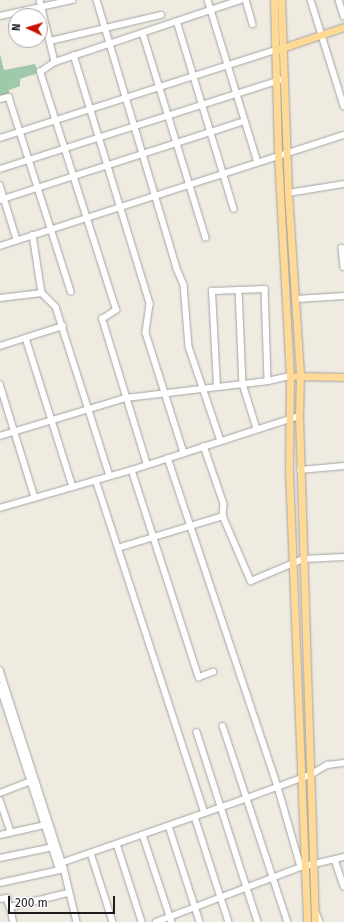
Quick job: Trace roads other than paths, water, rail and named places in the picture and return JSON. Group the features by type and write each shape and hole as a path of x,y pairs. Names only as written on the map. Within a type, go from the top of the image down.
{"main road":[{"path":"274,0 284,79 288,192 300,376 298,416 310,775 315,863 315,922"},
{"path":"281,0 276,81 278,156 290,376 289,472 307,922"},
{"path":"279,49 344,27"},
{"path":"290,376 344,377"}],"street":[{"path":"40,0 55,62"},
{"path":"0,16 72,0"},
{"path":"97,0 133,125 184,285 190,347 221,441"},
{"path":"208,0 258,163"},
{"path":"148,465 102,319 116,310 40,72 55,62 240,0"},
{"path":"246,0 253,24"},
{"path":"311,0 344,106"},
{"path":"339,0 344,16"},
{"path":"50,42 161,15"},
{"path":"177,21 234,209"},
{"path":"143,33 158,86 206,238"},
{"path":"0,138 158,86 279,49"},
{"path":"74,56 150,304 146,333 184,453"},
{"path":"0,169 133,125 284,79"},
{"path":"0,99 10,96 20,132 39,187 71,291"},
{"path":"2,199 245,121"},
{"path":"0,246 287,154 344,134"},
{"path":"288,192 344,184"},
{"path":"0,185 2,199 17,240"},
{"path":"33,235 42,293 56,307 90,408 110,476"},
{"path":"342,248 344,267"},
{"path":"218,387 212,291 265,289 268,381"},
{"path":"238,290 243,384 257,429"},
{"path":"0,298 42,293"},
{"path":"296,300 344,296"},
{"path":"0,346 63,326"},
{"path":"26,338 73,487"},
{"path":"0,436 126,398 164,392 204,389 268,381 290,376"},
{"path":"0,384 34,498"},
{"path":"0,508 132,470 298,416"},
{"path":"204,446 224,504 223,516 251,581 293,565 303,559 344,557"},
{"path":"168,458 304,867"},
{"path":"300,470 344,466"},
{"path":"132,470 199,677 213,672"},
{"path":"96,480 204,813"},
{"path":"118,548 223,516"},
{"path":"0,670 77,922"},
{"path":"0,686 2,699 61,868"},
{"path":"223,726 288,922"},
{"path":"197,732 258,922"},
{"path":"0,883 61,868 91,853 278,787 310,775 326,766 344,762"},
{"path":"0,792 31,781"},
{"path":"0,800 11,832"},
{"path":"195,817 230,922"},
{"path":"0,835 45,825"},
{"path":"169,826 200,922"},
{"path":"143,834 171,920"},
{"path":"117,844 142,922"},
{"path":"0,858 53,847"},
{"path":"91,853 113,922"},
{"path":"156,922 171,920 247,886 315,863 344,857"},
{"path":"335,860 344,886"},
{"path":"10,907 68,893"},
{"path":"0,899 7,898 13,922"},
{"path":"316,912 320,922"}]}
